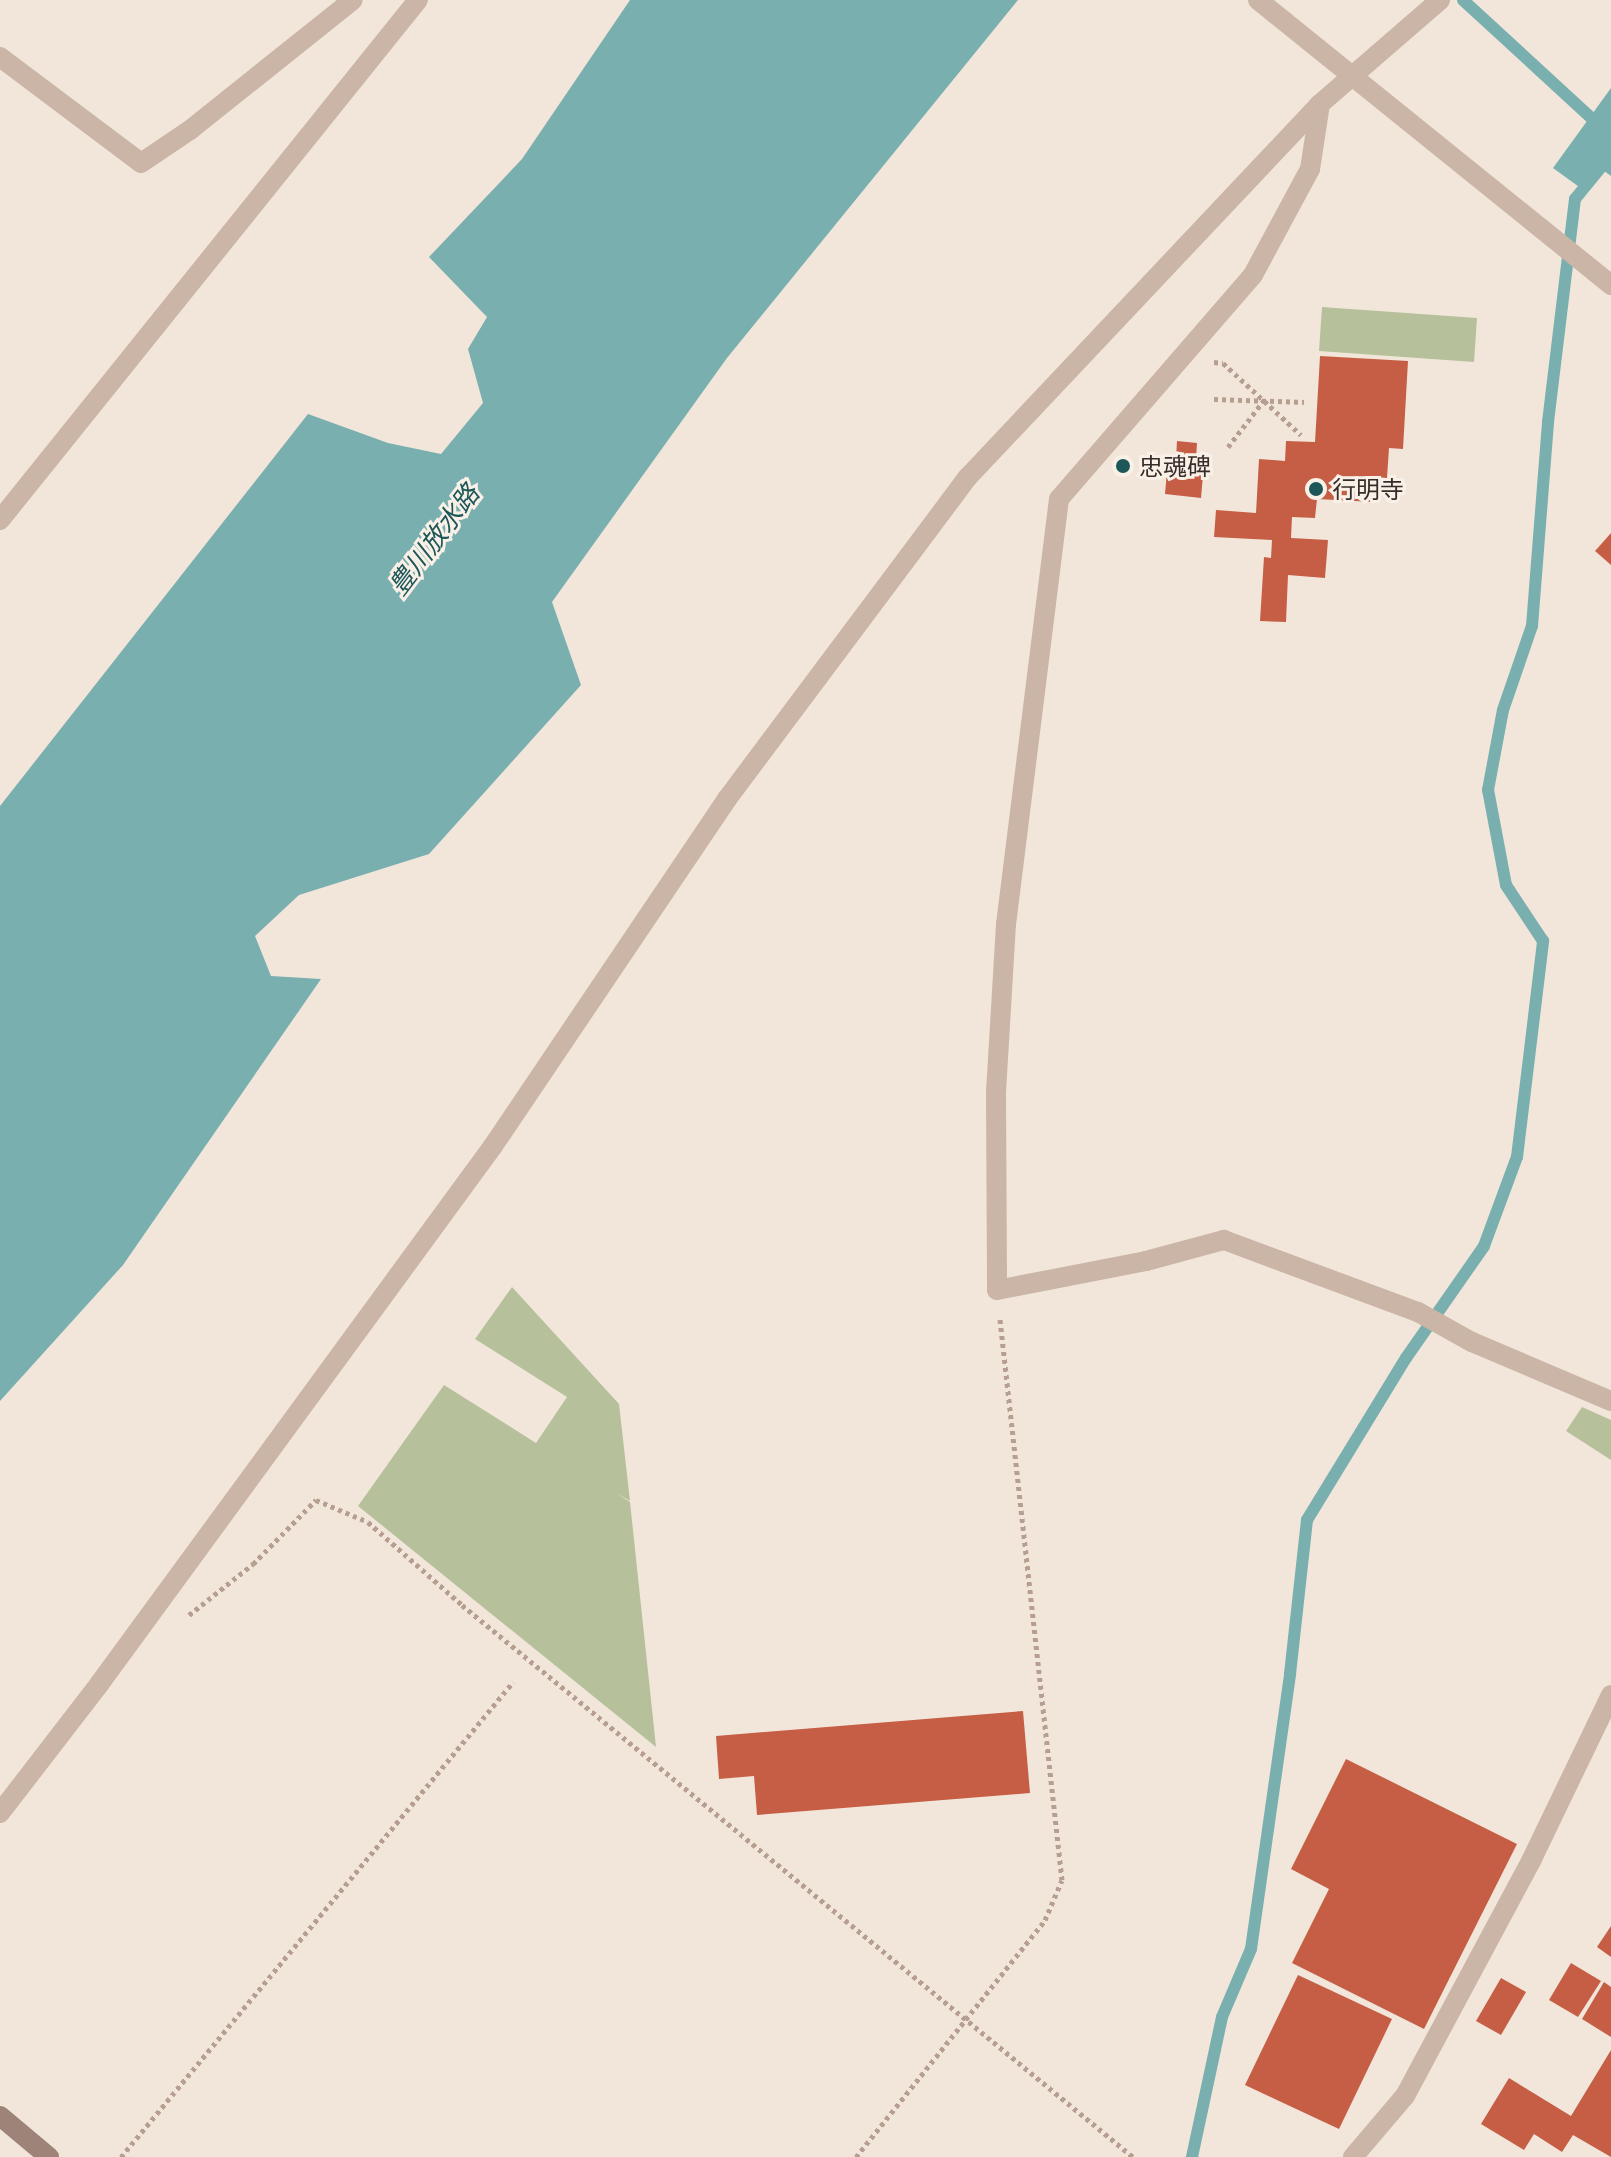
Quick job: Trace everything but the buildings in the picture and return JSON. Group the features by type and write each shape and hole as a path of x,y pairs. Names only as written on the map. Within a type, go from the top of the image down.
{"main road":[{"path":"0,2116 49,2157"}],"street":[{"path":"0,57 141,163 190,130 353,0"},
{"path":"0,520 418,0"},
{"path":"1258,0 1611,285"},
{"path":"0,1813 100,1683 484,1159 727,799 968,477 1320,104 1440,0"},
{"path":"1320,104 1310,169 1253,275 1059,499 1006,924 996,1091 997,1290 1146,1261 1224,1240 1418,1312 1472,1342 1611,1401"},
{"path":"1353,2157 1405,2096 1532,1859 1611,1695"}],"path":[{"path":"1208,362 1223,363 1301,435"},
{"path":"1214,399 1304,402"},
{"path":"1228,447 1264,400"},
{"path":"856,2157 1045,1920 1062,1880 997,1290"},
{"path":"182,1621 253,1564 316,1500 368,1522 474,1615 1133,2157"},
{"path":"121,2157 513,1682"}],"green space":[{"path":"1322,307 1477,318 1474,362 1319,351"},
{"path":"512,1287 619,1404 630,1501 616,1493 630,1502 656,1747 358,1506 444,1385 536,1443 567,1397 475,1339"},
{"path":"1582,1407 1611,1420 1611,1460 1566,1431"}],"water":[{"name":"豊川放水路","path":"630,0 1018,0 727,358 552,602 581,685 429,854 299,895 255,936 271,976 321,979 123,1265 0,1401 0,806 308,414 388,443 441,454 483,403 468,349 487,317 429,257 522,159"},
{"path":"1611,88 1611,176 1600,168 1582,189 1553,168"}],"waterway":[{"path":"1463,0 1611,136"},
{"path":"1192,2157 1222,2017 1251,1949 1290,1674 1307,1520 1406,1358 1484,1246 1517,1157 1543,941 1506,885 1488,790 1503,710 1532,626 1548,422 1575,199 1611,155"}],"place":[{"name":"忠魂碑","path":"1123,466"},
{"name":"行明寺","path":"1316,489"}]}
